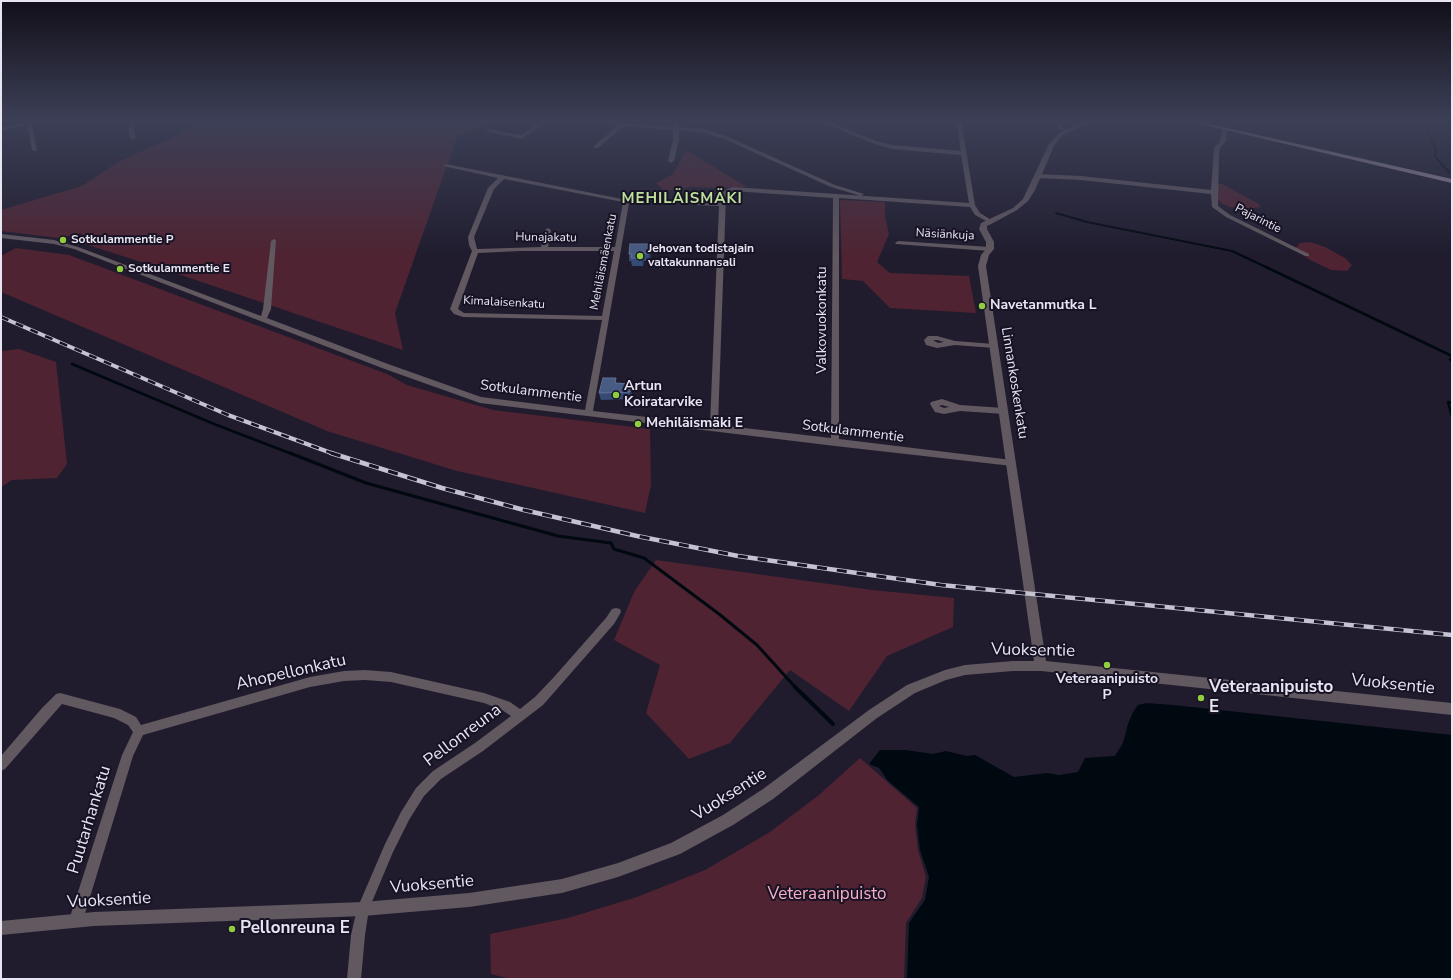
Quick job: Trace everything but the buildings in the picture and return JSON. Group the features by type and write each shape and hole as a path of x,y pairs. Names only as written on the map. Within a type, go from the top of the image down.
{"main road":[{"path":"1387,166 1452,181"}],"street":[{"name":"Mehiläismäenkatu","path":"446,166 625,201 626,203 589,412"},
{"path":"787,166 833,186 887,200"},
{"path":"966,166 972,205 977,214 990,221"},
{"path":"990,249 990,242 984,233 984,225 1021,205 1029,196 1042,166"},
{"name":"Pajarintie","path":"1216,166 1214,203 1218,210 1307,255"},
{"path":"1038,176 1081,178 1214,192"},
{"name":"Kimalaisenkatu","path":"503,177 491,188 471,237 472,245 475,251 454,309 463,315 605,318"},
{"path":"714,427 723,194 728,190 733,189 972,205"},
{"name":"Valkovuokonkatu","path":"835,443 836,197"},
{"path":"694,203 722,204"},
{"path":"544,249 548,230"},
{"name":"Sotkulammentie","path":"1,236 54,242 76,248 386,366 480,400 1012,463"},
{"path":"263,319 267,309 274,241"},
{"name":"Näsiänkuja","path":"898,244 990,249"},
{"name":"Hunajakatu","path":"475,251 492,249 617,250"},
{"name":"Linnankoskenkatu","path":"990,249 985,254 982,266 1041,666"},
{"path":"955,343 994,346"},
{"path":"960,408 1004,411"},
{"name":"Pellonreuna","path":"354,979 358,935 363,909 392,842 405,816 420,792 437,775 479,747 539,701 558,682 616,612"},
{"name":"Vuoksentie","path":"1,928 76,920 363,909 469,900 562,886 675,849 728,820 768,794 873,714 912,689 945,675 965,670 1013,666 1041,666 1452,709"},
{"name":"Ahopellonkatu","path":"139,731 310,682 365,674 398,679 484,698 506,706 519,715"},
{"path":"1,765 46,712 60,698 116,713 132,721 139,731"},
{"name":"Puutarhankatu","path":"76,920 128,755 139,731"}],"green space":[{"path":"112,166 447,166 395,313 403,350 85,244 81,233 59,238 1,231 1,210 82,186"},
{"path":"677,166 712,166 747,187 690,187 664,191 656,183 673,174"},
{"path":"1216,184 1222,184 1259,204 1261,207 1248,209 1229,207 1221,203 1216,197"},
{"path":"840,200 885,202 885,216 889,234 877,262 890,273 969,276 976,313 890,308 863,281 842,279"},
{"path":"1310,242 1325,247 1345,258 1352,265 1347,271 1331,270 1310,260 1295,249 1300,243"},
{"path":"16,248 69,255 387,374 407,385 493,410 650,429 651,485 645,513 457,471 327,431 1,292 1,256"},
{"path":"19,349 56,362 67,464 57,478 12,480 1,487 1,351"},
{"path":"656,560 872,590 954,598 953,627 887,656 849,711 790,670 730,743 689,759 646,713 660,665 614,640 634,592"},
{"name":"Veteraanipuisto","path":"860,758 917,808 915,825 918,850 926,877 922,898 906,923 904,979 511,979 491,974 490,934 568,918 637,897 705,870 770,832 819,795"}],"shaded area":[{"path":"1146,703 1452,735 1452,979 907,979 909,923 925,900 929,877 920,850 917,825 919,807 888,781 879,768 869,764 880,750 906,750 933,754 946,751 967,756 975,755 1014,777 1047,773 1059,775 1078,772 1085,758 1115,756 1123,743 1133,712 1138,705"}],"waterway":[{"path":"1443,166 1449,172"},
{"path":"1056,213 1087,222 1232,251 1268,268"},
{"path":"1266,267 1452,356"},
{"path":"1452,358 1450,359 1452,361"},
{"path":"72,364 214,424 292,454"},
{"path":"1452,403 1448,402 1452,417"},
{"path":"290,453 366,483 558,536 611,543 614,549 644,558 719,614 757,645 796,688"},
{"path":"796,688 833,724"}],"railway":[{"path":"1,317 228,415 333,454"},
{"path":"333,454 442,488 524,510 637,536 738,556 941,585 1452,635"}],"place":[{"name":"Sotkulammentie P","path":"63,240"},
{"name":"Jehovan todistajain valtakunnansali","path":"640,256"},
{"name":"Sotkulammentie E","path":"120,269"},
{"name":"Navetanmutka L","path":"982,306"},
{"name":"Artun Koiratarvike","path":"616,395"},
{"name":"Mehiläismäki E","path":"638,424"},
{"name":"Veteraanipuisto P","path":"1107,665"},
{"name":"Veteraanipuisto E","path":"1201,698"},
{"name":"Pellonreuna E","path":"232,929"}],"district":[{"name":"MEHILÄISMÄKI","path":"682,199"}]}
